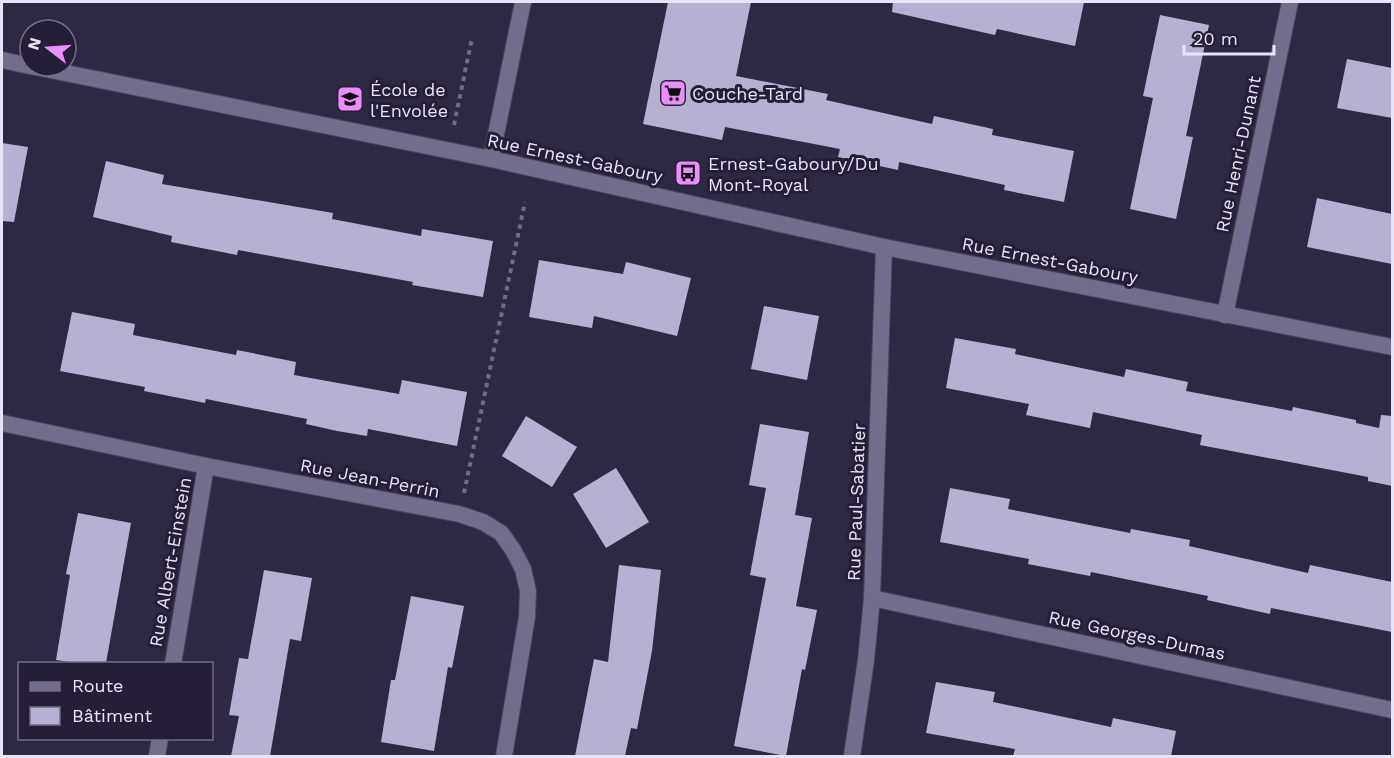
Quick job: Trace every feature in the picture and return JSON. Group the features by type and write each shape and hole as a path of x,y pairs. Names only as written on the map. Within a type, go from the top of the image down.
{"street":[{"path":"491,159 523,2"},
{"name":"Rue Henri-Dunant","path":"1225,315 1290,2"},
{"name":"Rue Ernest-Gaboury","path":"2,60 18,63"},
{"name":"Rue Ernest-Gaboury","path":"78,76 491,159 884,247 1392,347"},
{"name":"Rue Paul-Sabatier","path":"852,756 866,660 872,598 884,247"},
{"name":"Rue Jean-Perrin","path":"2,423 206,466 459,514 483,522 501,533 523,568 528,591 527,617 504,756"},
{"name":"Rue Albert-Einstein","path":"173,662 206,466"},
{"name":"Rue Georges-Dumas","path":"872,598 1392,710"},
{"path":"157,756 160,740"}],"path":[{"path":"454,125 471,38"},
{"path":"459,514 525,202"}],"building":[{"path":"668,2 751,2 736,76 828,94 826,100 932,124 934,116 993,129 992,135 1074,151 1064,202 1004,190 1005,185 899,162 898,170 838,157 840,149 725,127 722,140 643,124"},
{"path":"893,2 1084,2 1075,46 997,29 995,35 892,12"},
{"path":"1160,15 1209,25 1186,136 1193,137 1176,219 1130,209 1153,98 1143,96"},
{"path":"1347,59 1392,68 1392,118 1337,108"},
{"path":"2,143 28,147 14,222 2,221"},
{"path":"106,161 164,175 162,184 333,213 332,219 421,236 422,229 493,241 483,297 238,250 237,255 171,242 172,236 93,217"},
{"path":"1317,198 1392,214 1392,264 1307,247"},
{"path":"539,260 623,274 626,262 691,278 677,336 594,316 592,328 529,317"},
{"path":"764,306 819,316 807,380 751,369"},
{"path":"72,312 135,324 133,335 236,355 237,350 296,362 294,375 399,394 402,380 467,392 457,446 368,429 367,436 337,431 306,424 307,419 206,399 205,403 144,391 145,387 60,371"},
{"path":"955,338 1016,349 1015,354 1124,377 1126,369 1188,382 1186,391 1292,411 1293,407 1356,420 1356,423 1379,428 1381,415 1392,416 1392,486 1368,481 1368,477 1200,445 1202,435 1093,412 1090,428 1026,415 1029,404 946,388"},
{"path":"526,416 577,447 552,487 502,456"},
{"path":"760,424 809,432 795,515 812,518 796,606 817,610 805,670 802,669 786,756 734,746 766,578 750,575 766,488 749,485"},
{"path":"616,468 649,522 606,548 573,494"},
{"path":"950,488 1010,499 1008,509 1130,533 1131,529 1190,540 1189,546 1308,573 1310,565 1392,582 1392,632 1271,608 1270,614 1207,600 1208,596 1091,572 1090,576 1028,564 1029,559 940,542"},
{"path":"78,513 131,523 106,662 56,660 70,575 66,574"},
{"path":"619,565 661,570 652,651 637,729 631,728 625,756 575,756 594,659 608,662"},
{"path":"264,570 312,578 301,641 290,639 270,756 231,756 239,716 229,715 239,658 248,659"},
{"path":"411,596 464,606 452,668 448,667 434,751 381,742 391,680 395,680"},
{"path":"936,682 995,692 993,702 1111,727 1113,718 1176,731 1171,756 1013,756 1015,749 926,733"}],"place":[{"name":"Couche-Tard","path":"673,93"},
{"name":"École de l'Envolée","path":"350,99"},
{"name":"Ernest-Gaboury/Du Mont-Royal","path":"688,173"}]}
